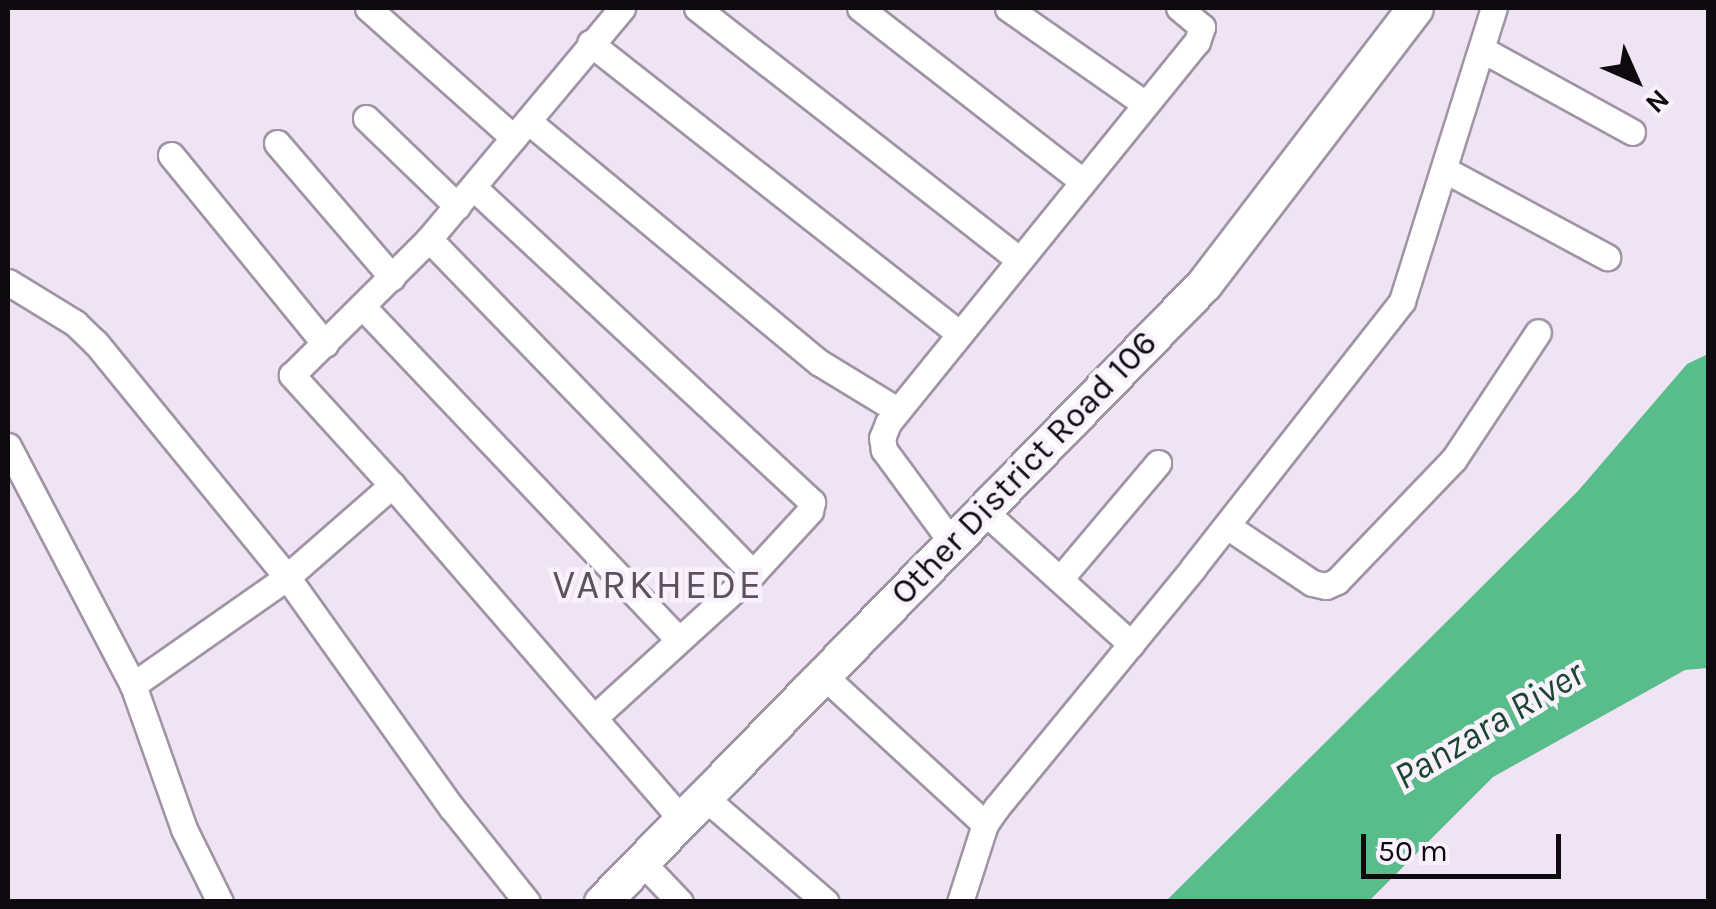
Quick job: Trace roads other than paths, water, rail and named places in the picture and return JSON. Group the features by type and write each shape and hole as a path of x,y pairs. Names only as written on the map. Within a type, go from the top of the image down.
{"main road":[{"name":"Other District Road 106","path":"602,902 1204,284 1415,8"}],"street":[{"path":"368,8 820,363 898,410"},
{"path":"697,8 1018,260"},
{"path":"860,8 1082,181"},
{"path":"1008,8 1145,104"},
{"path":"953,544 884,450 882,438 898,410 958,334 1197,42 1202,27 1180,8"},
{"path":"960,902 985,824 1227,526 1402,301 1447,170 1494,8"},
{"path":"826,902 692,807 595,717 292,375 429,239 521,129 602,21 958,334"},
{"path":"1483,50 1632,132"},
{"path":"366,118 465,196 812,502 810,511 753,572 595,717"},
{"path":"277,143 392,277"},
{"path":"172,155 324,344"},
{"path":"1447,170 1607,258"},
{"path":"429,239 753,572"},
{"path":"8,282 75,323 96,343 286,577 452,808 527,902"},
{"path":"362,306 679,640"},
{"path":"1227,526 1312,583 1326,586 1337,581 1454,459 1538,332"},
{"path":"8,446 133,684 184,828 220,902"},
{"path":"1060,579 1158,463"},
{"path":"133,684 286,577 392,485"},
{"path":"985,512 1132,644"},
{"path":"824,676 985,824"},
{"path":"640,860 680,902"}],"water":[{"name":"Panzara River","path":"1708,354 1708,668 1685,670 1493,777 1369,901 1166,901 1578,491 1687,364"}],"district":[{"name":"VARKHEDE","path":"658,585"}]}
